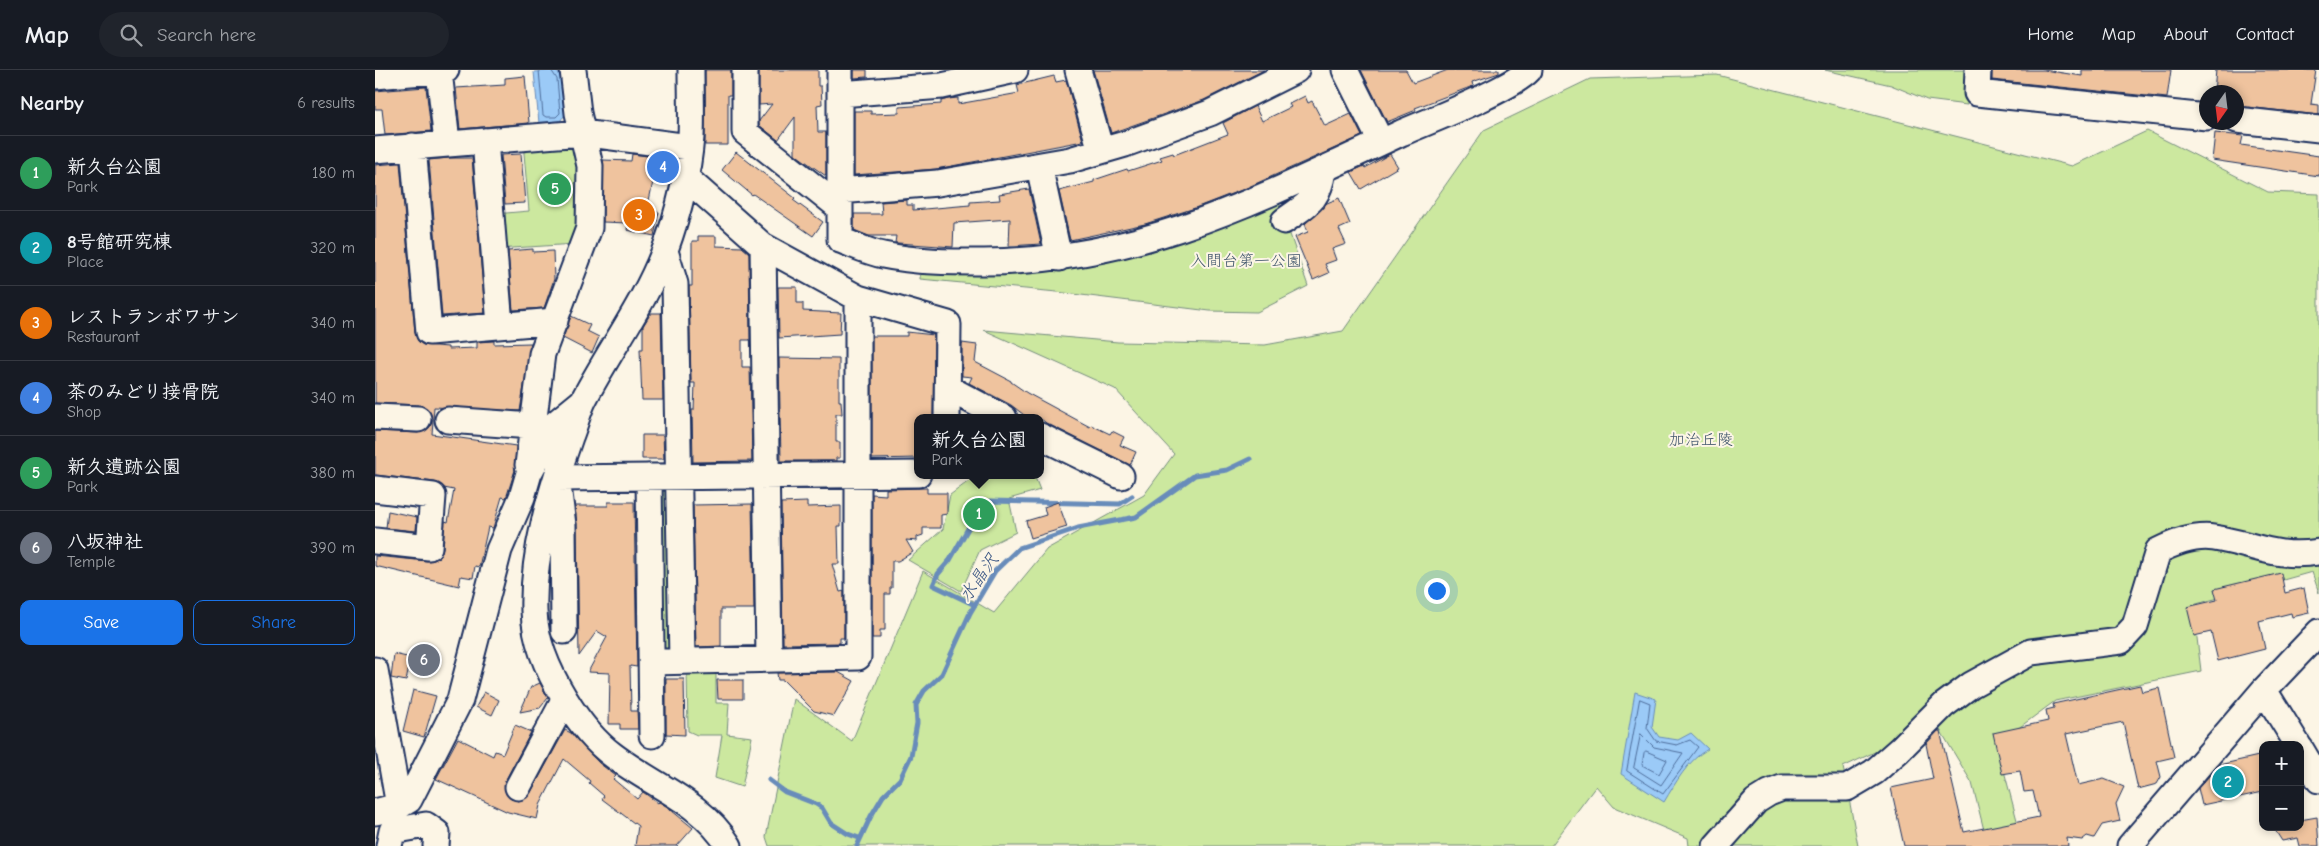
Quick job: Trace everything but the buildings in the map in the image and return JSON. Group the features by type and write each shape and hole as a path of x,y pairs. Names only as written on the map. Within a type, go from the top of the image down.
{"street":[{"path":"375,76 443,70 447,143"},
{"path":"529,473 527,462 542,354 589,228 590,166 582,133 573,70"},
{"path":"691,70 689,147 682,198 665,251 644,295 583,401 557,478 545,521 537,568 534,612 539,644 565,699 607,750 689,802 723,835 729,846"},
{"path":"745,70 745,132 839,199 1039,166 1101,151 1210,113 1296,70"},
{"path":"839,70 840,240 881,255 939,262 1028,261 1059,258 1144,241 1182,229 1242,207 1323,170 1523,77 1529,70"},
{"path":"840,94 943,86 1011,70"},
{"path":"1078,70 1101,151"},
{"path":"1345,70 1381,142"},
{"path":"1978,70 1977,93 2199,116"},
{"path":"2244,121 2319,129"},
{"path":"375,150 582,133 689,147"},
{"path":"485,140 500,325"},
{"path":"413,146 429,332 555,321"},
{"path":"1039,166 1059,258"},
{"path":"1284,221 1317,195 1321,187 1323,170"},
{"path":"685,177 763,246 858,298 948,324 947,414"},
{"path":"763,246 769,659"},
{"path":"665,251 675,284 677,477 682,661"},
{"path":"652,662 858,657 858,298"},
{"path":"948,388 997,414"},
{"path":"375,670 387,809 409,800 460,700 499,550 522,497 529,473 556,422 583,401"},
{"path":"375,417 418,419"},
{"path":"447,420 532,426"},
{"path":"1044,438 1121,476"},
{"path":"557,478 914,474"},
{"path":"649,477 652,735"},
{"path":"557,478 563,525 564,631"},
{"path":"375,489 433,496 429,547 375,541"},
{"path":"1716,846 1755,801 1769,793 1783,788 1847,788 1874,772 1944,705 1978,681 2031,652 2121,641 2135,626 2159,551 2176,542 2212,538 2275,554 2301,555 2319,552"},
{"path":"2130,846 2264,690 2319,632"},
{"path":"2264,690 2296,741"},
{"path":"518,787 565,699"},
{"path":"2304,755 2319,780"},
{"path":"389,846 392,832 426,825 437,833 436,846"}],"green space":[{"path":"1825,70 1969,70 1967,105 1927,100 1891,85"},
{"name":"加治丘陵","path":"1717,75 2072,166 2147,131 2268,192 2319,194 2319,593 2312,572 2193,605 2201,671 2055,701 1997,744 2019,828 1987,842 1972,783 1936,723 1843,767 1858,846 1689,846 1688,838 1614,807 1596,786 1551,846 769,846 766,837 794,699 852,741 923,571 994,613 1047,549 1144,495 1174,454 1115,389 984,330 1118,342 1265,345 1343,331 1484,130 1590,79"},
{"path":"567,139 580,148 584,166 575,244 497,249 495,214 529,211 523,142"},
{"name":"入間台第一公園","path":"1277,197 1308,286 1257,312 1210,311 1057,292 920,279 921,264 1005,268"},
{"path":"972,479 1036,479 1040,490 1009,499 1016,532 980,550 961,591 908,560 943,529 950,495"},
{"path":"662,488 667,490 674,651 662,656 656,492"},
{"path":"716,670 716,703 729,703 727,734 752,737 742,787 715,778 722,735 697,735 688,731 687,671"}],"water":[{"path":"554,70 561,76 565,115 559,122 539,123 534,72"},
{"path":"1635,692 1656,699 1652,727 1659,737 1678,740 1691,733 1708,749 1688,765 1664,802 1621,774"}],"waterway":[{"name":"水晶沢","path":"857,846 871,816 883,796 900,779 911,756 917,723 916,705 924,691 942,674 970,613 995,571 1019,548 1078,528 1136,517 1195,475 1227,470 1250,459"},
{"path":"975,605 933,585 938,574 950,560 982,504 990,501 1120,504 1132,496"},
{"path":"769,780 785,792 816,804 822,808 831,823 848,834 859,838"}],"place":[{"name":"茶のみどり接骨院","path":"663,167"},
{"name":"新久遺跡公園","path":"555,189"},
{"name":"レストランボワサン","path":"639,215"},
{"name":"新久台公園","path":"979,514"},
{"name":"八坂神社","path":"424,660"},
{"name":"8号館研究棟","path":"2228,782"}]}
